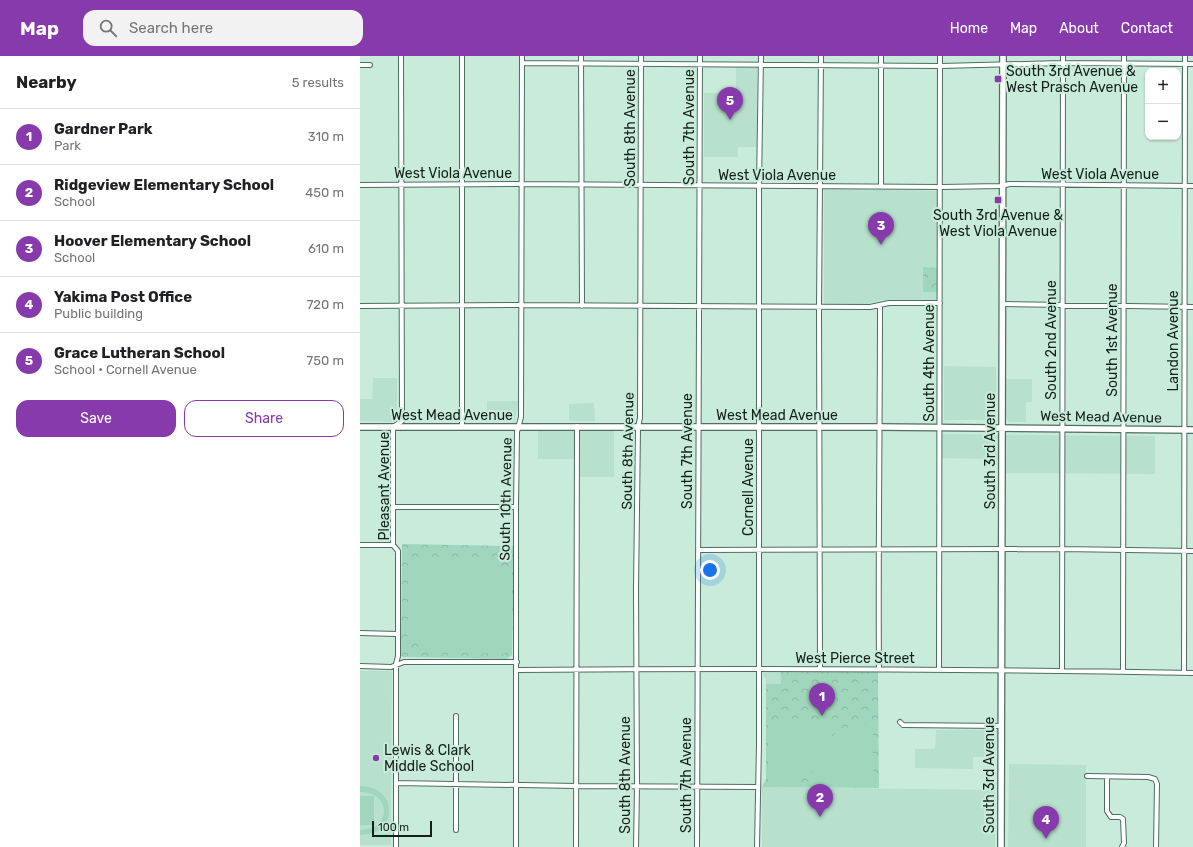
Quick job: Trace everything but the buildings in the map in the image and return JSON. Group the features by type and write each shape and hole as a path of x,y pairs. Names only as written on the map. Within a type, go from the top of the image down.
{"street":[{"name":"Pleasant Avenue","path":"396,847 396,664 398,656 398,551 393,545 393,427 402,421 401,56"},
{"path":"462,56 462,427"},
{"name":"South 10th Avenue","path":"516,847 516,508 518,432 521,417 522,56"},
{"path":"582,56 582,306"},
{"name":"South 8th Avenue","path":"636,847 638,427 640,418 641,56"},
{"name":"South 7th Avenue","path":"697,847 700,56"},
{"name":"Cornell Avenue","path":"757,847 759,744 759,186 761,56"},
{"path":"820,669 821,550 819,308 821,56"},
{"path":"881,56 881,186"},
{"name":"South 4th Avenue","path":"939,670 941,187 940,56"},
{"name":"South 3rd Avenue","path":"1001,847 1003,56"},
{"name":"South 2nd Avenue","path":"1062,671 1063,56"},
{"name":"South 1st Avenue","path":"1123,672 1124,56"},
{"name":"Landon Avenue","path":"1184,56 1184,673"},
{"path":"522,63 940,66 1063,63 1193,64"},
{"path":"360,65 370,65"},
{"name":"West Viola Avenue","path":"360,185 521,184 941,187 1002,186 1009,184 1193,186"},
{"path":"360,306 522,305 819,308 870,307 889,303 940,303"},
{"path":"1002,304 1193,307"},
{"path":"879,669 878,550 880,305"},
{"path":"576,847 577,426"},
{"name":"West Mead Avenue","path":"360,427 880,427 1193,430"},
{"path":"394,507 516,508"},
{"path":"360,544 393,545"},
{"path":"698,550 1062,549 1193,551"},
{"path":"360,633 398,634"},
{"path":"360,666 390,667 404,662 516,662"},
{"name":"West Pierce Street","path":"517,670 758,668 1193,673"},
{"path":"456,716 456,830"},
{"path":"900,722 903,725 1001,726"},
{"path":"1087,776 1148,777 1156,780 1156,847"},
{"path":"1107,777 1107,812 1111,817 1120,817 1123,819 1124,843 1122,847"},
{"path":"396,783 697,787 757,786"}],"shaded area":[{"path":"736,67 757,67 757,147 738,147 738,157 704,157 704,93 736,93"},
{"path":"824,189 938,191 938,300 883,300 867,304 824,304"},
{"path":"944,366 996,367 996,417 994,420 944,420"},
{"path":"373,378 397,378 397,419 395,422 360,421 360,399 372,399"},
{"path":"1006,379 1032,379 1032,402 1026,402 1026,422 1009,422 1006,418"},
{"path":"487,401 518,401 514,422 487,422"},
{"path":"594,403 595,421 569,421 569,404"},
{"path":"538,431 614,431 614,477 574,477 574,459 538,459"},
{"path":"938,434 1155,436 1155,474 998,473 998,459 937,458"},
{"path":"780,670 781,684 766,684 763,671"},
{"name":"Lewis & Clark Middle School","path":"360,671 392,671 391,845 360,845"},
{"path":"936,730 997,730 995,757 973,757 973,769 915,768 915,749 935,749"},
{"path":"1009,764 1086,765 1086,847 1008,847"},
{"path":"762,787 995,790 995,847 762,847"}],"green space":[{"path":"923,267 937,268 937,292 923,292"},
{"path":"402,544 514,546 512,655 507,659 402,657"},
{"path":"413,560 494,560 493,571 508,570 508,652 503,654 425,652 427,640 407,641 410,562"},
{"path":"780,670 878,672 879,788 762,787 766,779 766,684 781,684"},
{"path":"775,724 831,724 831,737 851,727 873,724 873,779 869,784 814,783 814,771 794,781 772,783 771,728"},
{"path":"360,786 373,788 382,794 387,802 389,810 387,819 382,827 373,833 360,835 360,830 370,828 378,824 384,811 378,798 370,794 360,792"},
{"path":"360,796 374,796 374,825 360,825"}],"place":[{"name":"South 3rd Avenue & West Prasch Avenue","path":"998,79"},
{"name":"Grace Lutheran School","path":"730,120"},
{"name":"South 3rd Avenue & West Viola Avenue","path":"998,200"},
{"name":"Hoover Elementary School","path":"881,245"},
{"name":"Gardner Park","path":"822,716"},
{"name":"Lewis & Clark Middle School","path":"376,758"},
{"name":"Ridgeview Elementary School","path":"820,817"},
{"name":"Yakima Post Office","path":"1046,839"}]}
